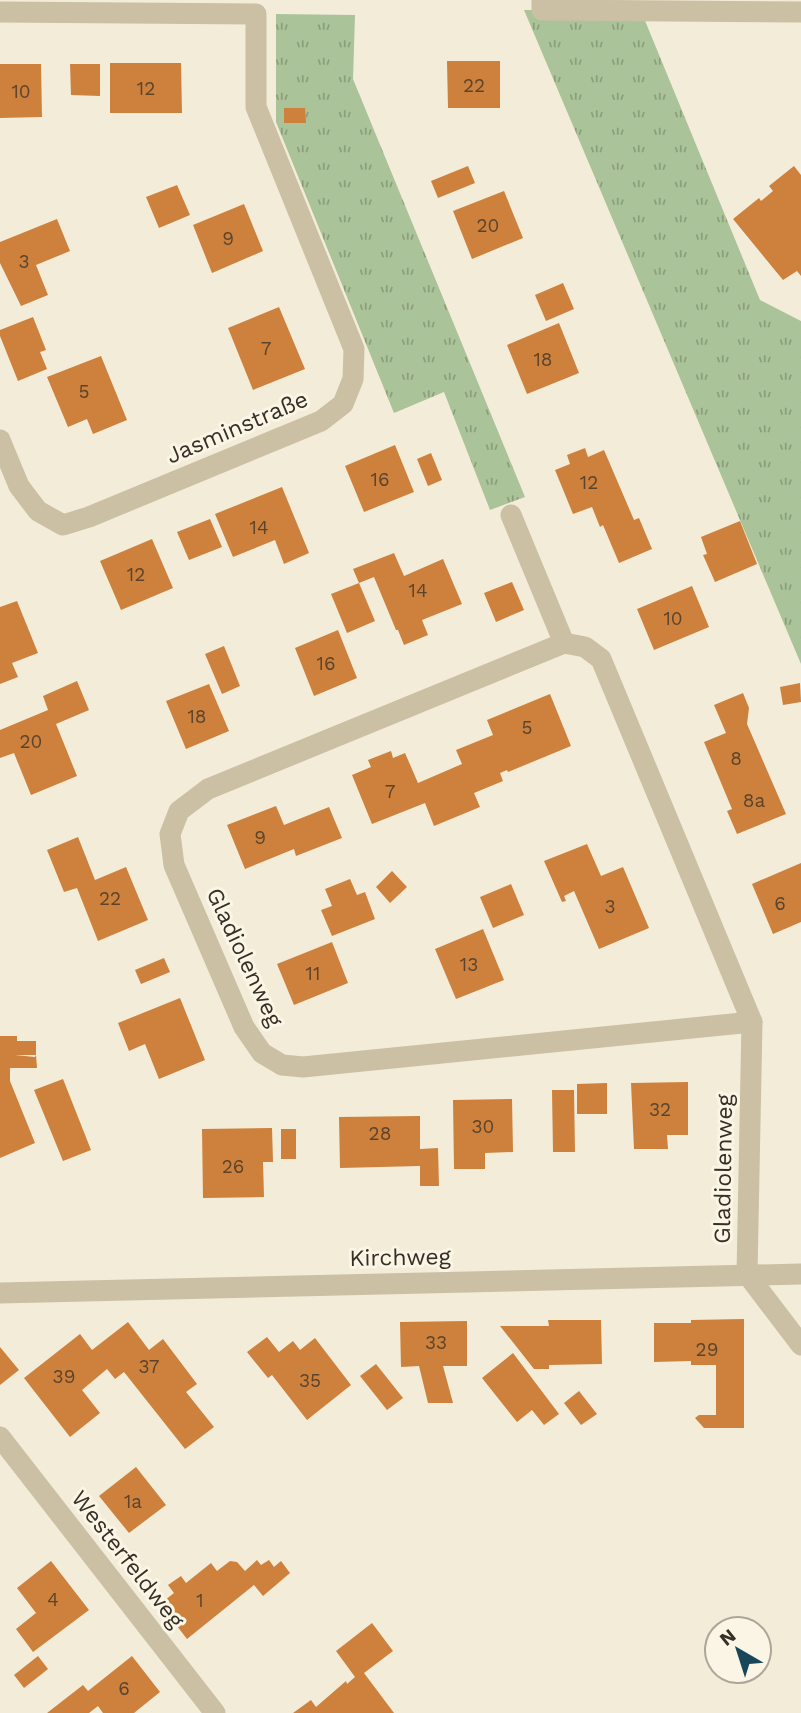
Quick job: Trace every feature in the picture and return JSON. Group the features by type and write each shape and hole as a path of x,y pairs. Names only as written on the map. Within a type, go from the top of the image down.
{"street":[{"path":"542,5 801,12"},
{"path":"0,12 86,7"},
{"name":"Jasminstraße","path":"0,440 19,486 38,511 63,525 89,517 321,421 343,404 353,379 354,349 256,107 256,14 86,7"},
{"path":"512,515 564,643"},
{"name":"Gladiolenweg","path":"747,1274 752,1022 601,659 585,647 564,643 208,789 179,810 170,834 174,865 244,1027 262,1053 282,1065 303,1068 752,1022"},
{"path":"747,1274 801,1345"},
{"name":"Kirchweg","path":"0,1293 801,1274"},
{"name":"Westerfeldweg","path":"0,1437 215,1713"}],"green space":[{"path":"524,10 641,11 760,300 801,321 801,664"},
{"path":"276,14 355,15 353,79 525,497 490,510 444,392 394,413 276,122"}],"building":[{"path":"447,61 500,61 500,108 448,108"},
{"path":"110,63 181,63 182,113 110,113"},
{"path":"0,64 41,64 42,117 0,118"},
{"path":"70,64 100,64 100,96 71,95"},
{"path":"284,108 305,108 306,123 284,123"},
{"path":"468,166 475,183 438,198 431,181"},
{"path":"794,166 801,175 801,276 797,271 783,280 733,219 759,198 761,201 773,191 769,186"},
{"path":"177,185 190,215 159,228 146,197"},
{"path":"504,191 523,238 472,259 453,211"},
{"path":"244,204 263,251 212,273 193,225"},
{"path":"57,219 70,251 36,265 48,295 21,306 0,263 0,242"},
{"path":"563,283 574,309 546,321 535,295"},
{"path":"279,307 305,369 253,390 228,328"},
{"path":"33,317 46,350 40,352 47,369 18,381 0,330"},
{"path":"559,323 579,373 527,394 507,345"},
{"path":"101,356 127,420 93,434 87,419 68,427 47,377"},
{"path":"395,445 414,492 364,512 345,466"},
{"path":"585,448 588,457 604,450 634,520 639,518 652,549 619,563 592,507 573,514 555,470 570,464 567,455"},
{"path":"431,453 442,480 428,486 417,459"},
{"path":"282,487 309,553 284,564 275,540 233,557 215,514"},
{"path":"210,519 222,547 189,560 177,532"},
{"path":"740,521 757,564 715,582 703,555 707,554 701,537"},
{"path":"152,539 173,588 121,610 100,561"},
{"path":"394,553 404,576 443,559 462,604 422,620 428,635 404,645 374,577 359,583 353,569"},
{"path":"512,582 524,610 496,622 484,593"},
{"path":"359,583 375,621 347,633 331,594"},
{"path":"692,586 709,627 654,650 637,609"},
{"path":"17,601 38,653 12,663 18,677 0,684 0,607"},
{"path":"338,630 357,678 314,696 295,648"},
{"path":"224,646 240,686 222,694 205,654"},
{"path":"77,681 89,710 56,724 77,776 31,795 14,753 0,758 0,730 48,710 43,696"},
{"path":"800,683 801,702 783,705 780,687"},
{"path":"209,684 229,731 186,749 166,701"},
{"path":"743,693 749,708 747,724 786,814 737,834 727,811 732,809 704,742 726,733 714,705"},
{"path":"550,694 571,746 500,773 503,781 474,793 480,807 434,826 425,803 372,824 352,775 371,767 368,760 391,751 393,758 405,753 418,783 462,764 456,750 493,735 487,720"},
{"path":"276,806 284,825 329,807 342,838 296,856 294,849 245,869 227,825"},
{"path":"78,837 95,880 126,867 148,920 98,941 77,888 64,892 47,850"},
{"path":"587,844 601,876 623,867 649,928 599,949 574,891 564,896 566,901 562,902 544,861"},
{"path":"801,863 801,922 773,934 752,884"},
{"path":"392,871 407,887 390,903 376,887"},
{"path":"350,879 357,895 365,892 375,919 332,936 321,910 332,906 325,889"},
{"path":"511,884 524,915 493,928 480,897"},
{"path":"483,929 504,980 456,999 435,949"},
{"path":"332,942 348,983 294,1005 277,964"},
{"path":"164,958 170,972 141,984 135,970"},
{"path":"180,998 205,1060 159,1079 145,1044 129,1051 118,1023"},
{"path":"0,1036 17,1036 17,1041 36,1041 37,1068 10,1068 10,1081 35,1143 0,1158"},
{"path":"63,1079 91,1150 63,1161 34,1090"},
{"path":"688,1082 688,1135 667,1135 668,1149 634,1149 631,1083"},
{"path":"607,1083 607,1114 577,1114 577,1084"},
{"path":"552,1090 574,1090 575,1152 553,1152"},
{"path":"512,1099 513,1152 485,1153 485,1169 454,1169 453,1100"},
{"path":"420,1116 420,1149 438,1148 439,1186 420,1186 420,1166 340,1168 339,1117"},
{"path":"272,1128 273,1162 263,1162 264,1197 203,1198 202,1129"},
{"path":"281,1129 296,1129 296,1159 281,1159"},
{"path":"744,1319 744,1428 704,1428 695,1418 699,1415 716,1415 716,1365 691,1365 691,1361 654,1362 654,1323"},
{"path":"548,1320 601,1320 602,1364 549,1365 549,1369 534,1369 500,1326 549,1326"},
{"path":"467,1321 467,1366 443,1366 453,1403 428,1403 419,1366 401,1367 400,1322"},
{"path":"128,1322 149,1350 163,1339 197,1384 186,1392 214,1427 185,1449 124,1372 115,1379 107,1369 82,1390 100,1413 70,1437 24,1378 80,1334 92,1350"},
{"path":"267,1337 279,1352 293,1341 300,1350 315,1338 351,1385 307,1420 272,1375 268,1378 247,1352"},
{"path":"0,1347 19,1370 0,1385"},
{"path":"513,1353 559,1414 544,1425 532,1410 517,1422 482,1378"},
{"path":"376,1364 403,1398 387,1410 360,1376"},
{"path":"579,1391 597,1414 581,1425 564,1403"},
{"path":"136,1467 166,1505 129,1533 99,1496"},
{"path":"257,1560 261,1565 269,1560 274,1567 281,1561 290,1573 263,1596 254,1585 187,1639 160,1604 174,1593 168,1585 181,1576 186,1583 211,1563 217,1571 230,1561 237,1562 245,1571"},
{"path":"51,1561 89,1610 33,1652 16,1629 36,1613 17,1588"},
{"path":"372,1623 393,1651 364,1673 394,1713 293,1713 311,1700 316,1707 346,1681 347,1684 355,1677 336,1651"},
{"path":"38,1656 48,1669 24,1688 14,1675"},
{"path":"132,1656 160,1692 134,1713 103,1713 98,1706 89,1713 47,1713 83,1685 88,1691"}]}
